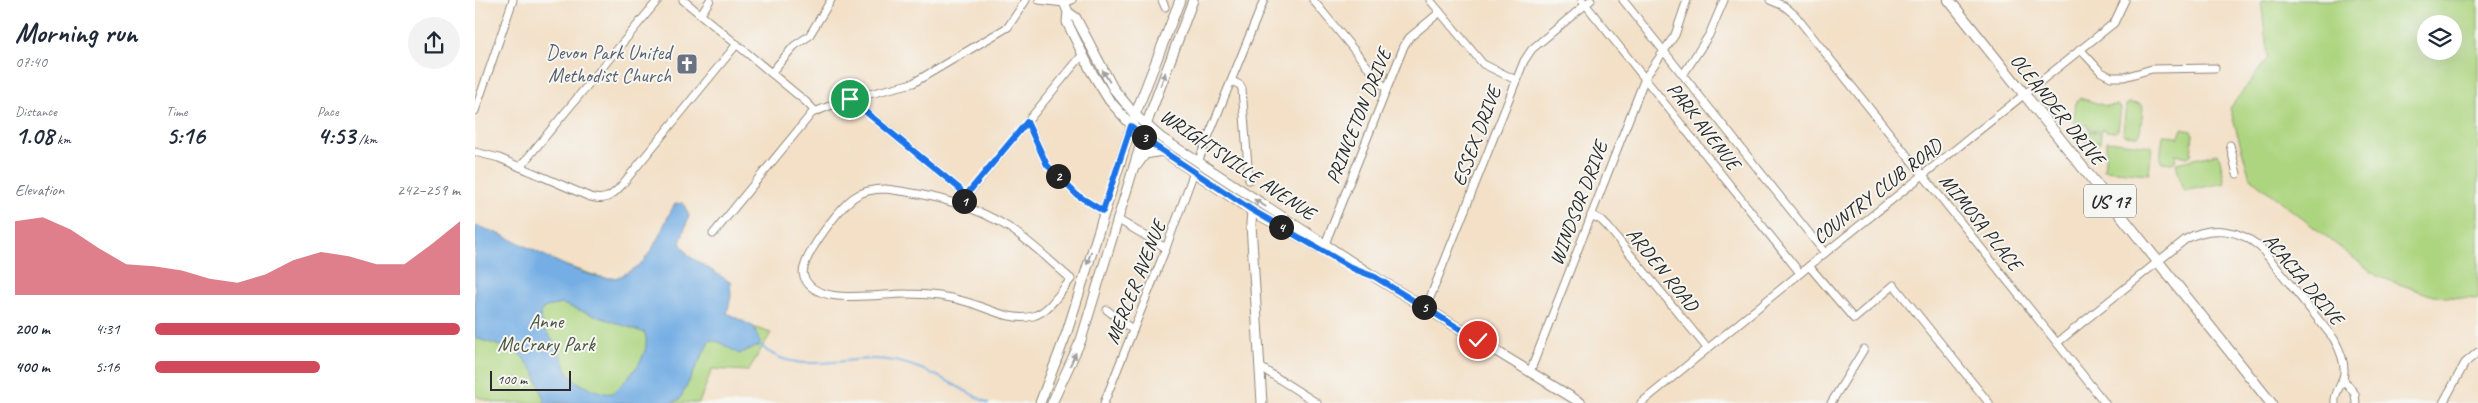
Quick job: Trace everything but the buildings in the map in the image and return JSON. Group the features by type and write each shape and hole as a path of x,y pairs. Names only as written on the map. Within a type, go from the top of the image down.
{"main road":[{"name":"OLEANDER DRIVE","path":"1949,0 2271,403"}],"street":[{"path":"475,111 513,0"},
{"path":"520,167 658,0"},
{"path":"683,0 815,111"},
{"path":"701,14 710,0"},
{"path":"771,73 794,46 809,36 831,0"},
{"path":"713,234 815,111 850,99 913,83 1009,27 1026,0"},
{"path":"1039,0 1066,1"},
{"path":"1039,403 1053,373 1067,332 1103,211 1131,126 1180,0"},
{"path":"1052,403 1081,340 1143,136 1193,0"},
{"path":"1199,162 1264,0"},
{"path":"1313,0 1385,89"},
{"path":"1430,0 1483,64 1516,80"},
{"name":"PARK AVENUE","path":"1623,0 1825,253"},
{"name":"WINDSOR DRIVE","path":"1530,372 1645,78 1675,35 1687,0"},
{"path":"1683,75 1709,35 1724,0"},
{"name":"MIMOSA PLACE","path":"1770,0 1784,6 1795,15 2105,403"},
{"name":"COUNTRY CLUB ROAD","path":"1641,403 1800,273 2116,21 2125,0"},
{"name":"WRIGHTSVILLE AVENUE","path":"1066,1 1067,22 1083,54 1109,100 1131,126 1162,151 1252,210 1354,269 1375,277"},
{"name":"PARK AVENUE","path":"1586,1 1800,273"},
{"name":"ESSEX DRIVE","path":"1426,308 1516,80 1533,49 1586,1"},
{"name":"WRIGHTSVILLE AVENUE","path":"1068,12 1076,18 1113,88 1135,115 1147,125 1199,162 1375,277 1581,403"},
{"name":"PRINCETON DRIVE","path":"1325,244 1385,89 1407,41 1440,12"},
{"path":"475,152 493,156 590,197 604,199 609,197 621,186 737,44"},
{"path":"2080,48 2101,72 2111,77 2124,77 2152,69 2215,68"},
{"path":"962,205 967,194 1083,54"},
{"path":"1232,81 1240,85 1242,89 1249,180"},
{"path":"850,99 960,189 963,196 962,205"},
{"path":"1027,122 1047,165 1077,195 1103,211"},
{"path":"2230,145 2237,174"},
{"path":"1132,174 1145,154 1162,151"},
{"name":"MERCER AVENUE","path":"1104,403 1167,248 1194,172"},
{"path":"886,189 962,205 1009,228 1071,279 1041,312 1031,316 1011,316 965,301 918,294 896,293 850,297 819,291 806,282 803,269 812,250 846,206 858,195 873,190 886,189"},
{"path":"1252,210 1251,224 1262,403"},
{"name":"ARDEN ROAD","path":"1591,215 1601,220 1608,227 1707,348"},
{"path":"1117,218 1167,248"},
{"name":"ACACIA DRIVE","path":"2057,343 2186,239 2203,232 2228,231 2251,240 2268,256 2334,339 2343,360 2343,379 2336,392 2335,403"},
{"path":"1809,266 1854,319 1894,285 1989,403"},
{"path":"1107,310 1133,330"},
{"path":"1831,403 1864,349"},
{"path":"2443,403 2465,364 2478,352"},
{"path":"1260,367 1317,403"},
{"name":"ACACIA DRIVE","path":"2343,379 2355,394 2356,403"}],"green space":[{"path":"2261,0 2478,0 2478,299 2433,296 2377,276 2250,178 2230,108 2268,58"},
{"path":"2080,98 2106,106 2118,105 2121,108 2118,130 2115,132 2103,129 2100,131 2090,130 2087,125 2076,124 2074,122 2076,101"},
{"path":"2129,103 2140,104 2143,107 2140,133 2137,136 2125,135 2123,132 2126,105"},
{"path":"2182,129 2191,131 2193,134 2191,155 2187,157 2176,154 2175,161 2172,163 2162,162 2160,159 2163,135 2176,136 2178,139"},
{"path":"2086,131 2101,133 2100,143 2085,142"},
{"path":"2107,141 2152,146 2149,174 2104,170"},
{"path":"2219,155 2225,183 2183,191 2176,163"},
{"name":"Anne McCrary Park","path":"475,236 771,333 748,371 712,369 699,403 495,403 475,396"}],"water":[{"name":"Anne McCrary Park","path":"683,203 689,216 680,243 689,256 730,282 731,296 727,313 754,327 761,345 739,354 719,342 710,340 680,399 672,403 545,403 534,371 517,351 475,338 475,226 509,238 582,272 599,277 614,278 638,266 650,253 675,204","holes":["562,304 645,333 645,350 637,366 614,392 605,393 584,386 571,376 543,325 540,312 546,307"]}],"waterway":[{"path":"760,345 775,355 790,361 824,363 877,359 906,364 943,379 988,403"}],"place":[{"name":"Devon Park United Methodist Church","path":"687,64"}],"route":[{"path":"850,99 963,191 962,205 967,194 1027,122 1047,165 1077,195 1103,211 1131,126 1155,146 1252,210 1354,269 1375,277 1478,340"}]}
